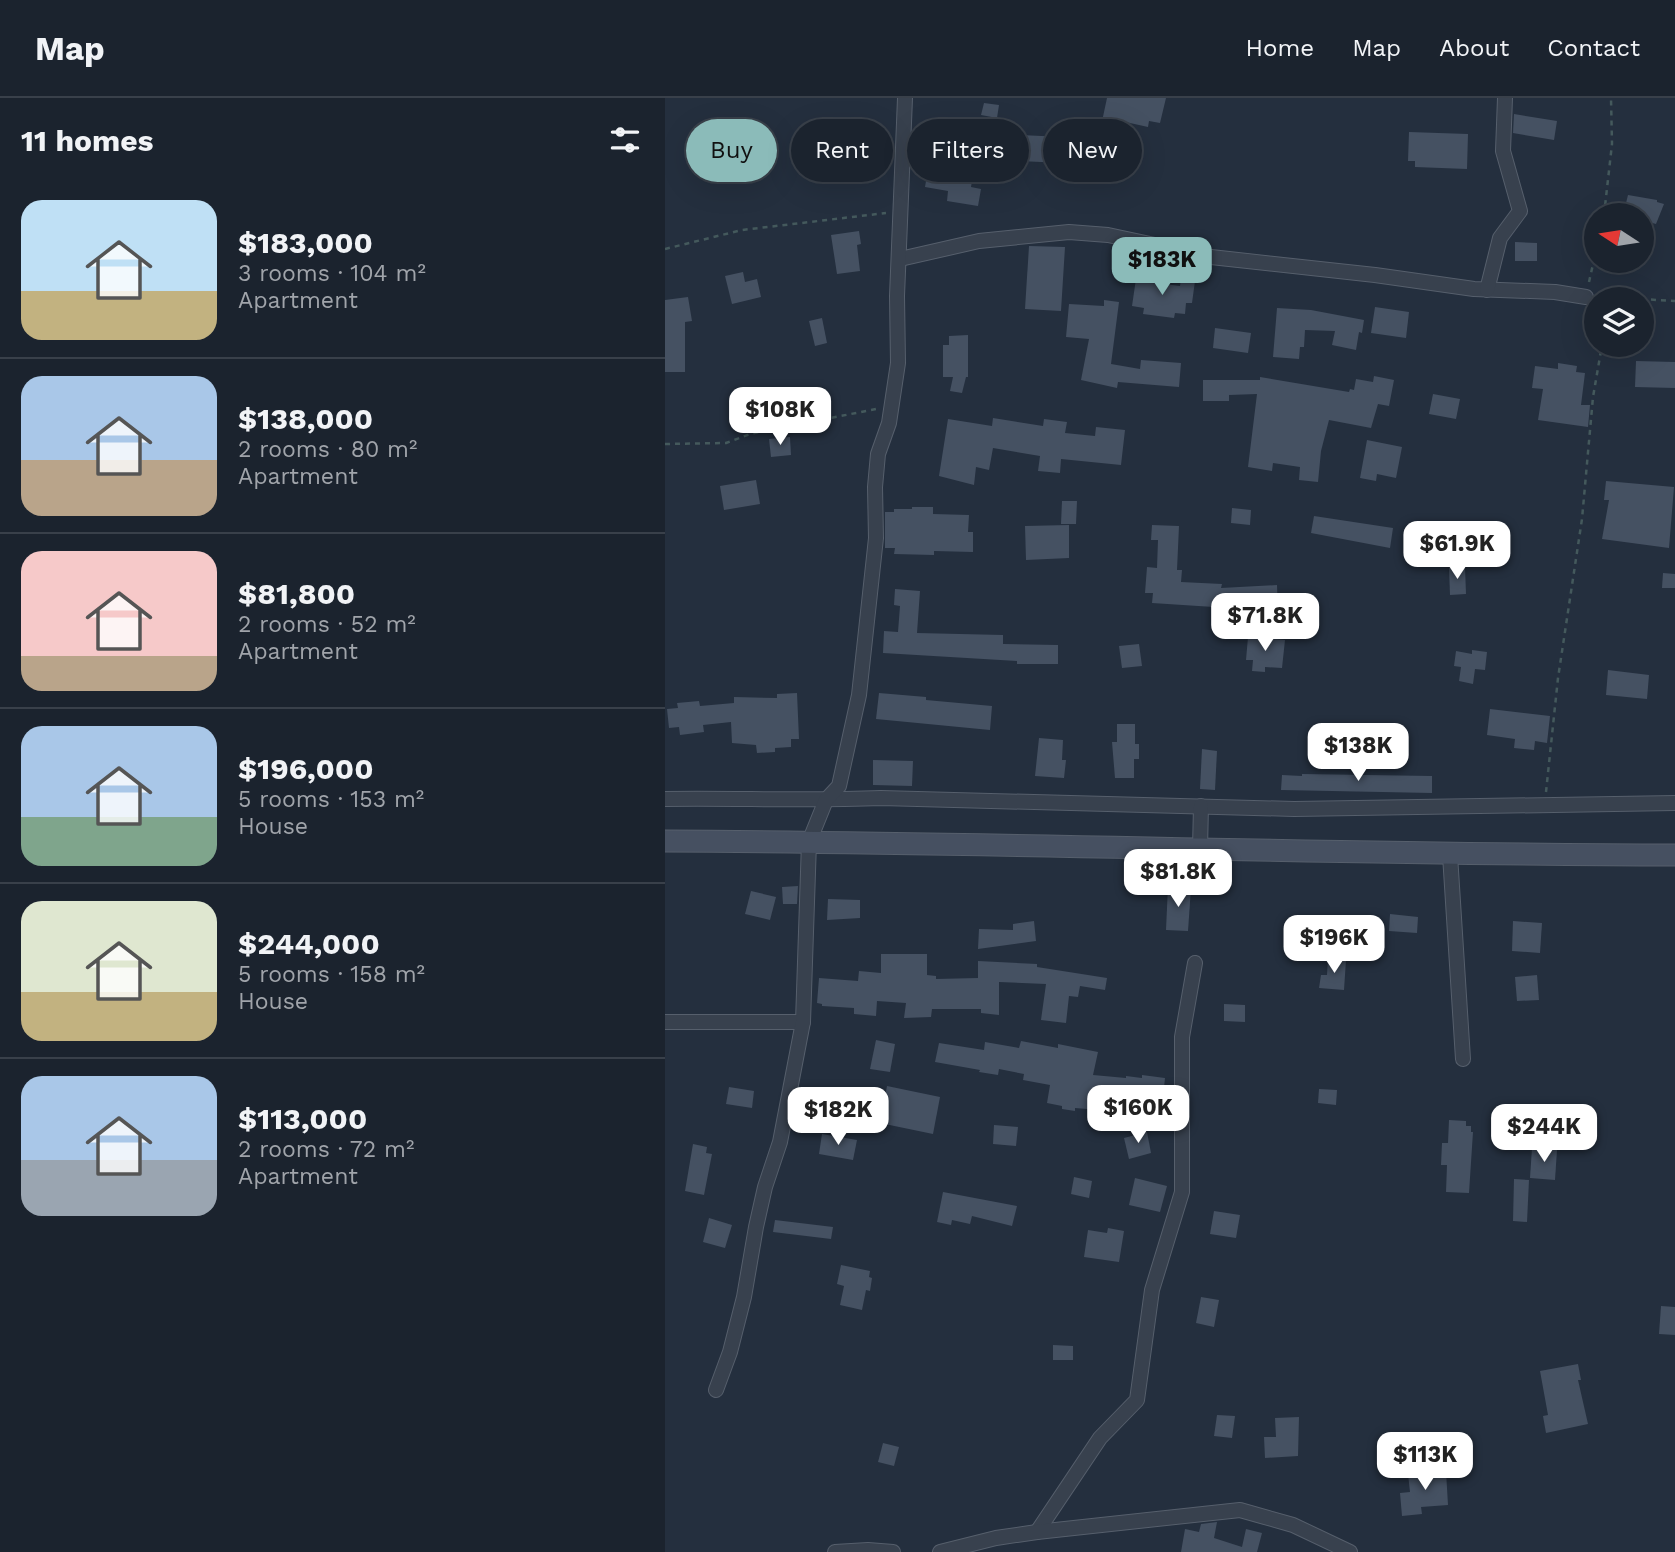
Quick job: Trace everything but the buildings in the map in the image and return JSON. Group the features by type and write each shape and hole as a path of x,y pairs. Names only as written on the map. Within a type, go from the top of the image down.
{"main road":[{"path":"665,841 1200,848 1450,855 1675,855"}],"street":[{"path":"716,1391 730,1352 744,1297 756,1227 765,1187 780,1142 803,1022 809,842 826,800 839,786 859,695 876,538 875,487 878,454 889,423 898,363 897,296 905,98"},
{"path":"1487,290 1500,238 1520,211 1503,151 1505,98"},
{"path":"899,258 979,241 1069,232 1108,235 1212,257 1487,290 1555,292 1584,297"},
{"path":"665,799 881,798 1294,809 1675,803"},
{"path":"1200,848 1201,806"},
{"path":"1450,855 1463,1059"},
{"path":"1037,1532 1100,1438 1137,1400 1152,1290 1182,1192 1182,1037 1195,963"},
{"path":"665,1022 803,1022"},
{"path":"940,1552 996,1538 1037,1532 1240,1510 1293,1525 1350,1552"},
{"path":"835,1552 893,1552"}],"path":[{"path":"1605,203 1612,144 1611,98"},
{"path":"665,249 742,230 902,211"},
{"path":"1654,300 1675,301"},
{"path":"1544,805 1558,678 1582,519 1593,397 1600,357"},
{"path":"665,444 726,443 750,434 879,409"}]}
